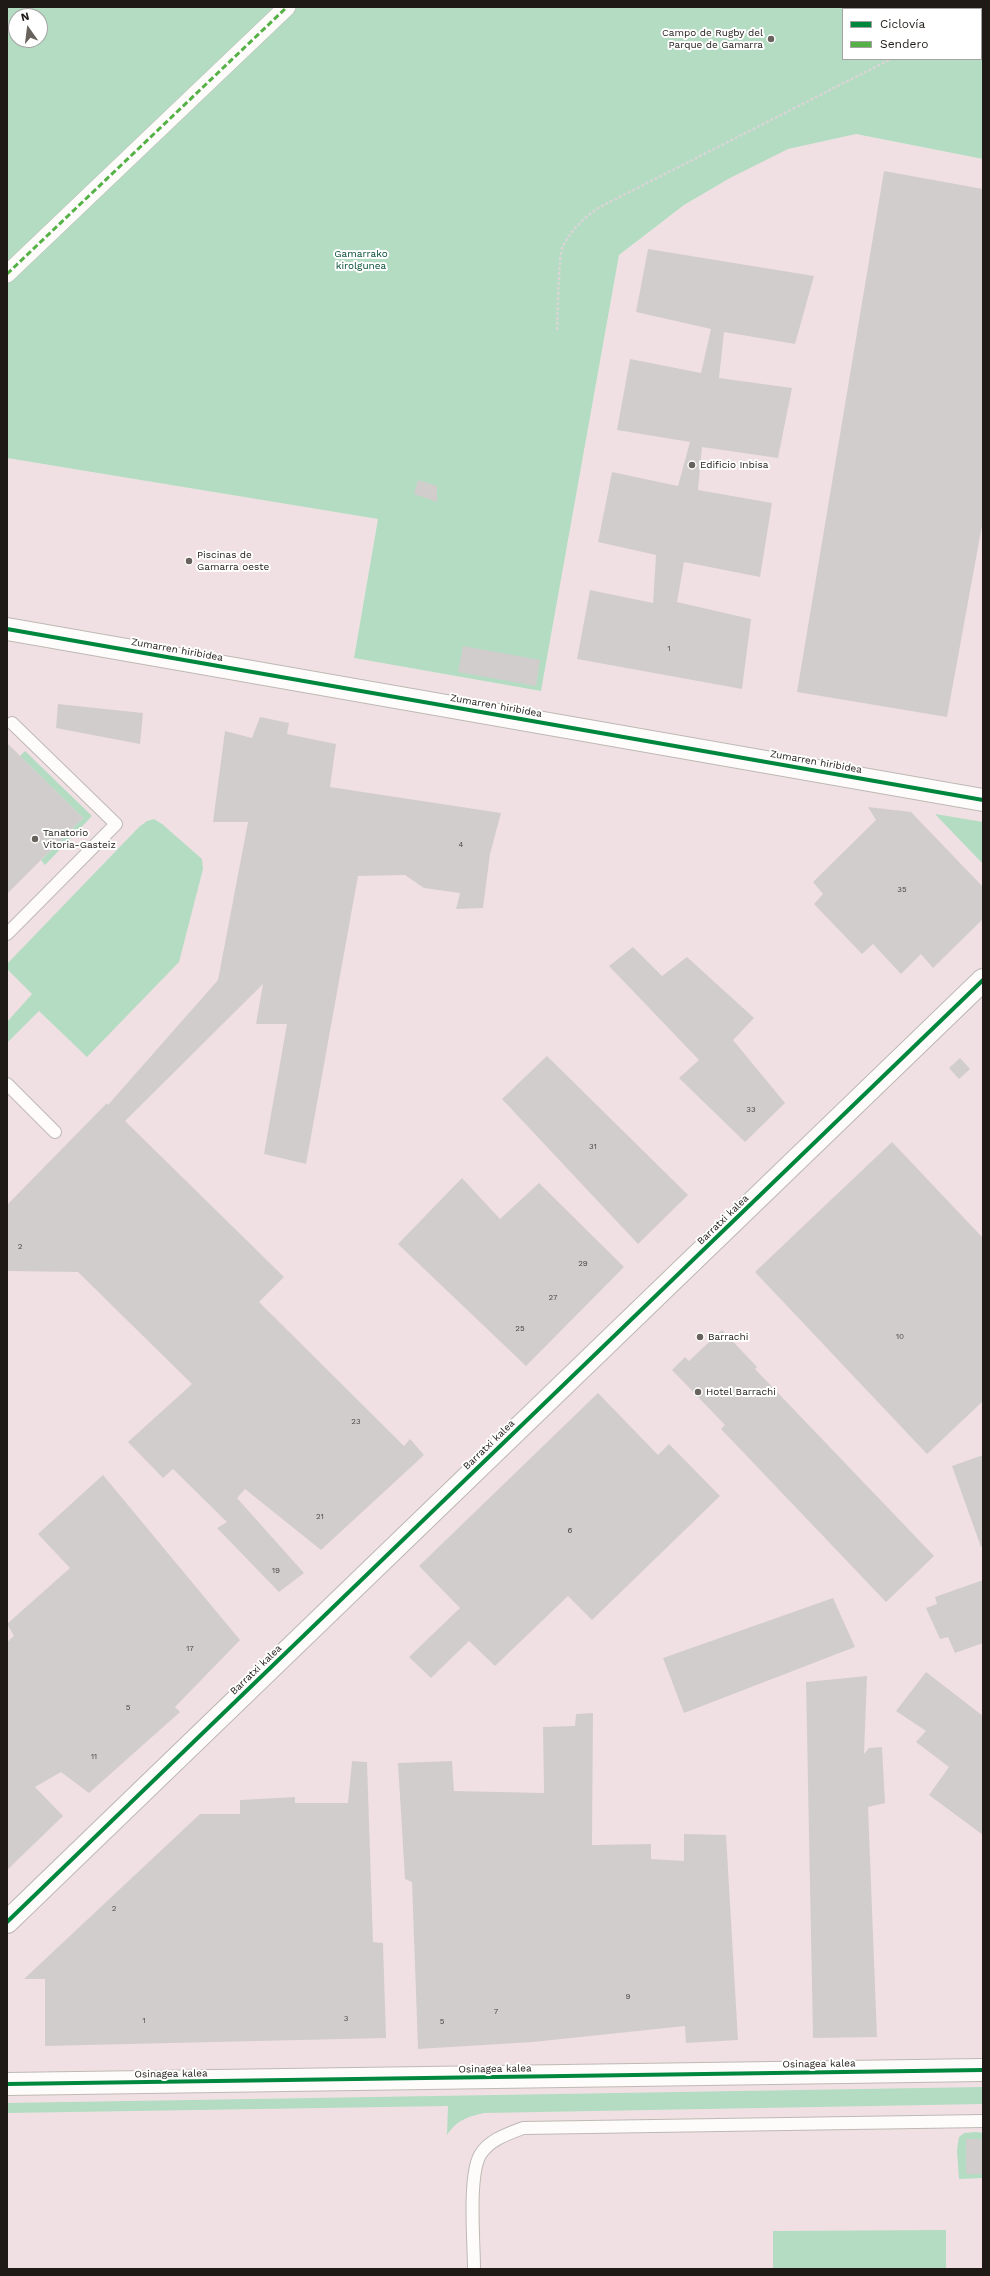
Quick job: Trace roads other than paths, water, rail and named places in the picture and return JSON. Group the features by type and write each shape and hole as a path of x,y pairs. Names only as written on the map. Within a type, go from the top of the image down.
{"street":[{"path":"7,274 287,7"},
{"name":"Zumarren hiribidea","path":"7,629 983,800"},
{"name":"Barratxi kalea","path":"7,1922 983,980"},
{"name":"Osinagea kalea","path":"7,2084 983,2070"}],"lane":[{"path":"7,934 116,824 12,724"},
{"path":"7,1084 55,1132"},
{"path":"474,2269 474,2175 480,2155 496,2139 523,2128 983,2121"}],"place":[{"name":"Campo de Rugby del Parque de Gamarra","path":"771,39"},
{"name":"Edificio Inbisa","path":"692,465"},
{"name":"Piscinas de Gamarra oeste","path":"189,561"},
{"name":"Tanatorio Vitoria-Gasteiz","path":"35,839"},
{"name":"Barrachi","path":"700,1337"},
{"name":"Hotel Barrachi","path":"698,1392"}],"park label":[{"name":"Gamarrako kirolgunea","path":"361,260"}]}
